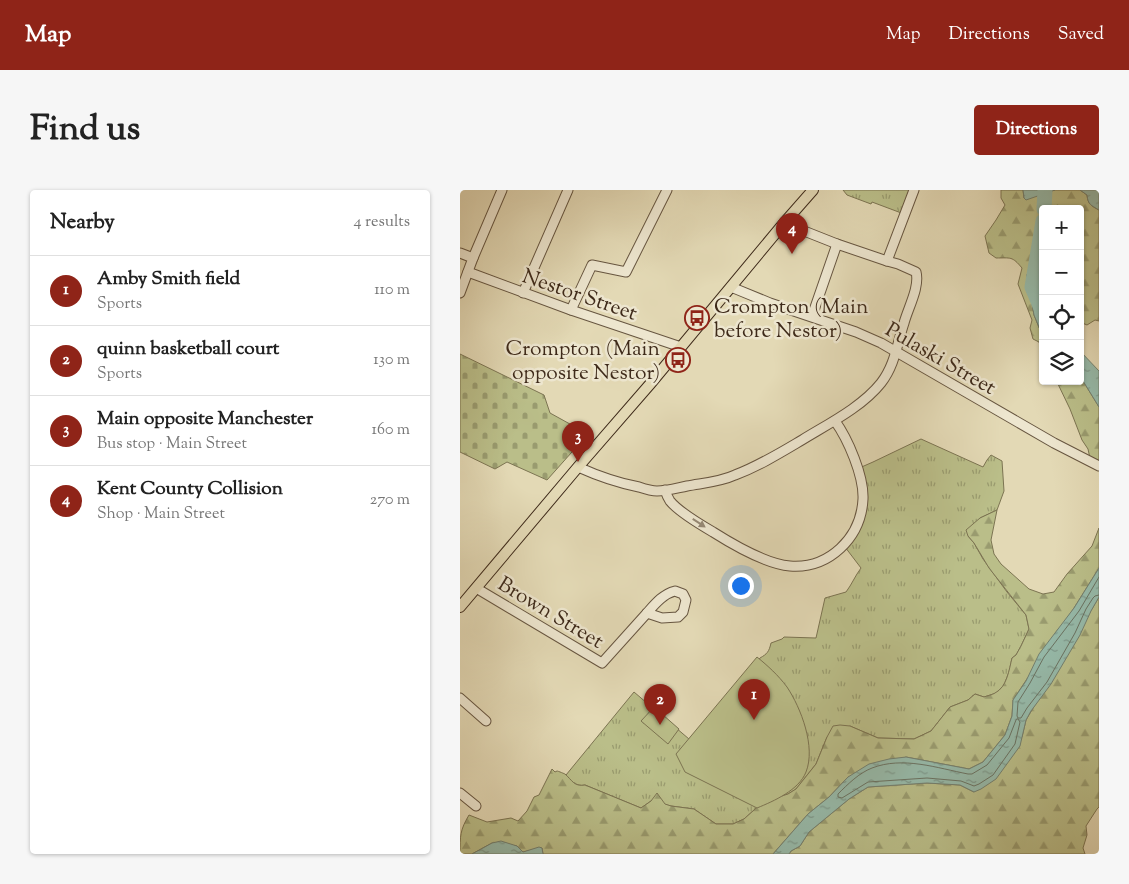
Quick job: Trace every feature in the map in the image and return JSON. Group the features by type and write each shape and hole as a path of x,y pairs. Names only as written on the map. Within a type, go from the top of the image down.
{"main road":[{"path":"460,607 813,190"}],"street":[{"path":"460,293 502,190"},
{"path":"523,292 568,190"},
{"path":"570,310 592,265 626,272 667,190"},
{"path":"887,262 914,190"},
{"path":"578,467 596,475 655,491 713,482 733,476 777,455 834,421 869,396 881,382 892,366 897,351 903,324 914,294 916,272 784,223"},
{"path":"812,316 837,244"},
{"path":"460,252 473,258"},
{"name":"Nestor Street","path":"468,272 570,310 681,346"},
{"name":"Pulaski Street","path":"731,287 770,303 856,332 881,343 1054,443 1099,466"},
{"path":"665,490 670,500 698,523 740,548 789,566 818,563 834,554 846,542 857,522 863,498 858,470 843,433 834,421"},
{"name":"Brown Street","path":"476,588 602,663 647,613"},
{"path":"460,698 486,721"},
{"path":"460,793 476,806"}],"green space":[{"path":"843,190 914,190 904,214 847,195"},
{"path":"1001,190 1023,190 1024,198 1055,190 1080,190 1087,195 1090,204 1099,210 1099,321 1095,320 1087,325 1084,324 1084,205 1039,205 1039,271 1030,268 1027,275 1034,315 1039,327 1039,342 1033,339 1030,328 1032,320 1018,284 1022,268 1016,261 1008,258 996,258 989,253 985,236 1005,205 1001,198"},
{"path":"460,354 544,395 550,413 588,434 547,480 507,462 495,469 460,452"},
{"path":"1084,383 1099,407 1099,467 1091,463 1088,449 1082,440 1058,385 1084,385"},
{"path":"921,439 983,467 991,455 1002,461 1004,491 997,510 980,518 968,536 1007,592 1026,615 1029,629 1016,655 1012,658 1004,685 996,693 984,697 975,694 968,700 950,707 931,731 914,739 878,738 850,726 827,737 816,764 796,789 788,794 763,802 744,819 733,824 716,824 694,809 651,801 641,808 585,785 574,783 566,775 634,692 689,739 767,652 771,643 784,637 816,638 825,598 846,592 861,568 845,547 862,502 857,469"},
{"path":"997,510 991,540 994,554 1001,564 1029,589 1043,594 1054,592 1092,546 1099,528 1099,568 1013,700 1012,716 1005,735 983,762 969,769 906,757 848,777 829,797 808,814 773,854 543,854 542,848 523,852 517,846 492,843 472,854 460,854 461,833 469,815 487,822 511,818 518,821 527,811 534,797 539,795 552,769 555,772 565,774 576,784 585,785 641,808 651,801 657,793 665,804 694,809 716,824 733,824 744,819 763,802 788,794 796,789 816,764 833,726 850,726 878,738 914,739 931,731 950,707 968,700 975,694 984,697 995,693 1005,682 1012,658 1016,655 1029,629 1026,615 989,568 966,530 980,518"},
{"path":"1099,597 1099,807 1086,826 1087,835 1083,848 1085,854 789,854 800,846 809,832 849,799 868,787 927,783 960,785 974,792 1022,737 1026,720"},
{"path":"757,657 787,687 797,706 806,728 809,762 803,778 798,784 778,798 757,808 685,772 676,754"},
{"path":"654,707 679,729 668,744 641,721"}],"water":[{"path":"1023,190 1055,190 1026,200"},
{"path":"1080,190 1099,190 1099,210 1090,204 1087,195"},
{"path":"1030,268 1039,271 1039,327 1034,315 1027,275"},
{"path":"1084,355 1099,371 1099,407 1084,383"},
{"path":"1099,568 1099,597 1080,635 1051,684 1026,720 1020,746 996,779 974,792 960,785 927,783 868,787 849,799 809,832 800,846 789,854 773,854 808,814 829,797 848,777 869,764 906,757 969,769 983,762 1005,735 1012,716 1013,700 1026,681 1039,654 1074,608"},
{"path":"501,841 517,846 523,852 539,847 542,848 543,854 472,854 492,843"}],"waterway":[{"path":"1044,205 1045,190"},
{"path":"1039,245 1032,287 1039,304"}],"place":[{"name":"Kent County Collision","path":"792,254"},
{"name":"Crompton (Main before Nestor)","path":"697,318"},
{"name":"Crompton (Main opposite Nestor)","path":"678,360"},
{"name":"Main opposite Manchester","path":"578,462"},
{"name":"Amby Smith field","path":"754,720"},
{"name":"quinn basketball court","path":"660,725"}]}
